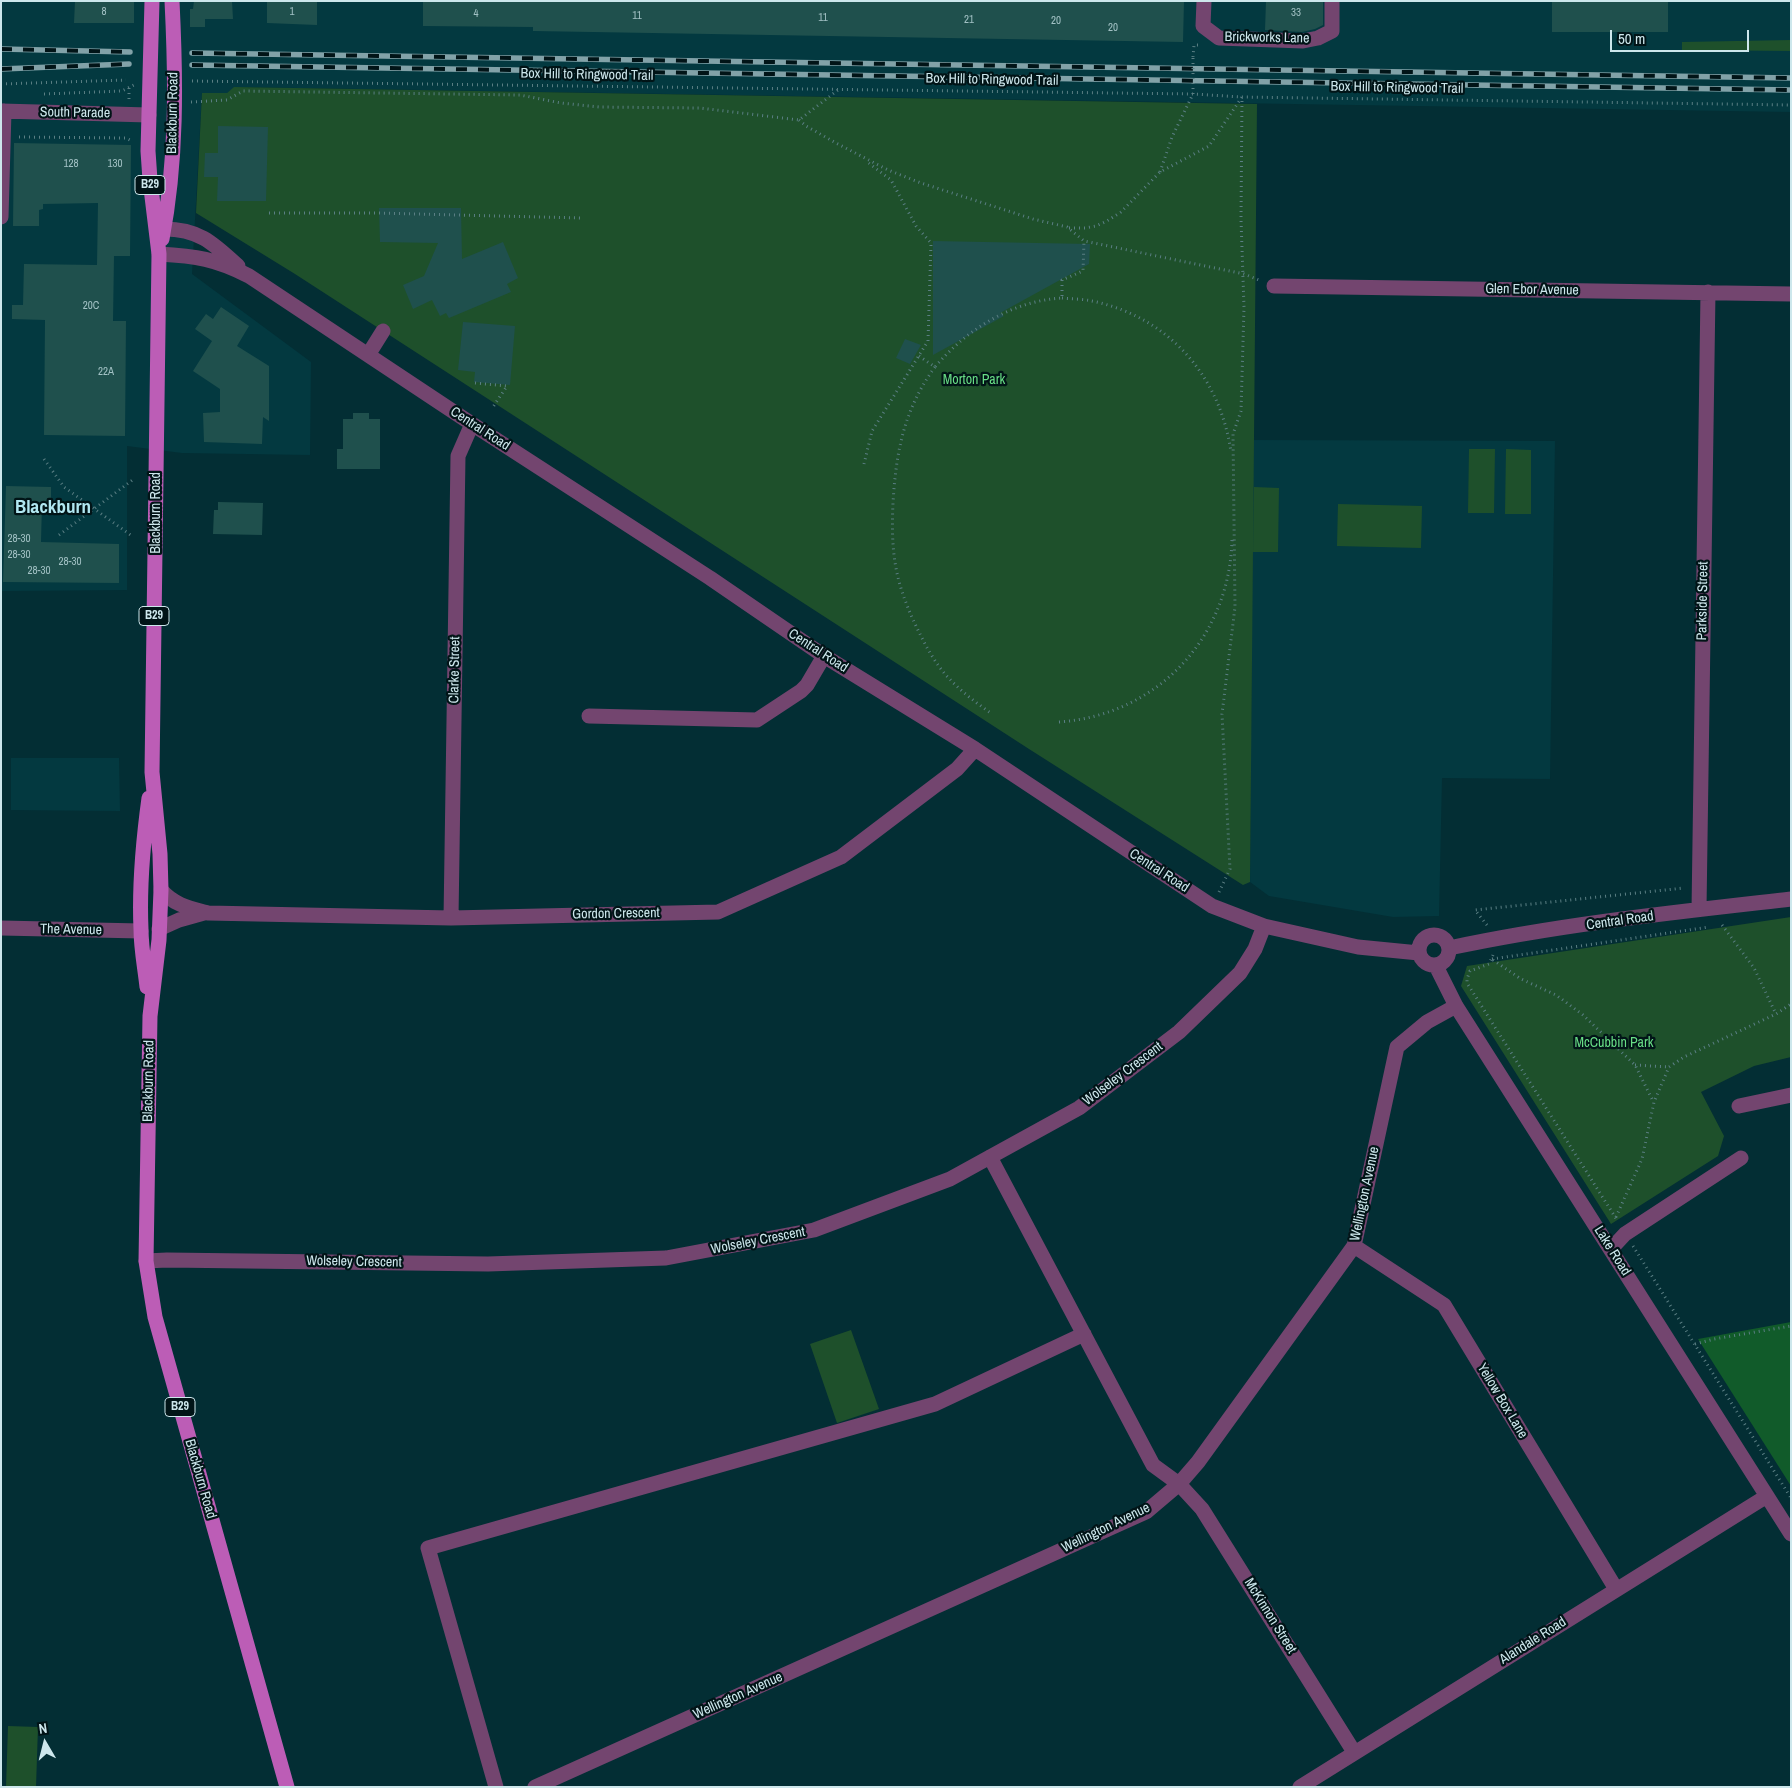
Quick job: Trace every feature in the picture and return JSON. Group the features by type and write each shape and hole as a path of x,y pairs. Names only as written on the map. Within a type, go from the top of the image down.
{"main road":[{"name":"Blackburn Road","path":"152,1 149,115 150,180 160,232"},
{"name":"Blackburn Road","path":"172,1 174,62 172,179 160,232 159,254 152,772 160,854 161,890 150,1016 146,1261 155,1317 287,1787"},
{"path":"149,115 173,115"},
{"name":"Blackburn Road","path":"150,1016 141,930 142,844 152,772"},
{"path":"141,930 159,929"},
{"path":"141,930 159,929"}],"street":[{"name":"Brickworks Lane","path":"1204,1 1203,26 1219,38 1303,40 1318,38 1332,31 1332,1"},
{"name":"South Parade","path":"3,111 149,115"},
{"path":"1,217 3,111"},
{"name":"Central Road","path":"160,232 180,229 198,234 210,240 249,276"},
{"name":"Central Road","path":"159,254 195,256 212,260 249,276 472,424 710,578 824,656 974,749 1212,906 1264,926 1358,947 1419,953"},
{"name":"Glen Ebor Avenue","path":"1274,286 1791,294"},
{"name":"Parkside Street","path":"1698,909 1708,292"},
{"path":"368,355 383,331"},
{"name":"Clarke Street","path":"452,918 458,456 472,424"},
{"path":"589,716 757,720 801,691 807,685 824,656"},
{"name":"Gordon Crescent","path":"161,890 172,901 182,906 208,913 452,918 718,912 841,857 957,770 974,749"},
{"name":"Central Road","path":"1449,948 1497,938 1698,909 1791,899"},
{"name":"Gordon Crescent","path":"159,929 179,920 208,913"},
{"name":"Wolseley Crescent","path":"146,1261 488,1264 666,1258 814,1230 950,1179 1079,1108 1179,1032 1240,973 1255,949 1264,926"},
{"name":"The Avenue","path":"1,928 141,930"},
{"path":"1434,935 1444,938 1449,948 1446,960 1436,966 1425,963 1419,953 1420,943 1434,935"},
{"name":"Lake Road","path":"1436,966 1456,1006 1791,1534"},
{"name":"Wellington Avenue","path":"535,1787 1146,1512 1179,1484 1198,1462 1354,1246 1396,1047 1427,1022 1456,1006"},
{"path":"1739,1106 1791,1095"},
{"name":"McKinnon Street","path":"990,1157 1153,1465 1179,1484 1202,1509 1354,1752"},
{"path":"1610,1248 1626,1234 1741,1158"},
{"name":"Yellow Box Lane","path":"1354,1246 1444,1305 1616,1589"},
{"path":"496,1787 428,1548 935,1404 1084,1334"},
{"name":"Alandale Road","path":"1300,1787 1767,1496"}],"path":[{"path":"1160,172 1172,137 1192,94 1193,57"},
{"path":"38,94 122,91 134,85 134,76"},
{"path":"1,84 126,80"},
{"name":"Box Hill to Ringwood Trail","path":"192,81 1192,94 1242,97 1791,105"},
{"path":"800,120 838,90"},
{"path":"188,102 227,100 242,91 520,95 561,103 599,107 700,108 800,120 806,126 852,152 888,170 921,183 1033,219 1068,228 1085,228 1096,226 1121,212 1160,172 1210,146 1242,97"},
{"path":"1212,906 1230,869 1222,714 1236,606 1233,434 1241,411 1244,274 1241,219 1242,97"},
{"path":"852,152 891,180 916,226 931,243 928,341 872,431 864,464"},
{"path":"269,213 374,213 581,218"},
{"path":"1068,228 1084,241 1244,274 1274,286"},
{"path":"1062,298 1062,280 1084,271 1084,241"},
{"path":"992,714 967,695 944,673 926,647 904,597 896,569 893,540 895,478 904,428 923,383 952,348 991,320 1015,307 1032,302 1062,298 1093,301 1136,316 1160,330 1178,345 1209,384 1219,404 1226,427 1233,467"},
{"path":"920,356 935,367"},
{"path":"475,384 508,386 493,407"},
{"path":"44,459 64,487 132,536"},
{"path":"59,535 134,479"},
{"path":"1060,722 1094,717 1117,709 1144,696 1183,665 1193,652 1212,621 1221,600 1229,571 1234,493"},
{"path":"1699,886 1475,910 1497,938 1489,964 1470,971 1466,979 1791,1498"},
{"path":"1732,924 1722,925 1754,968 1776,1014"},
{"path":"1492,959 1712,926"},
{"path":"1492,959 1521,979 1556,995 1583,1015 1635,1065 1654,1102"},
{"path":"1635,1065 1669,1067 1776,1014 1791,1004"},
{"path":"1616,1218 1642,1159 1654,1102 1669,1067"},
{"path":"1694,1344 1791,1326"}],"shaded area":[{"path":"1,1 1791,1 1791,112 235,87 227,93 202,93 192,274 311,362 310,455 182,453 127,446 127,590 1,591"},
{"path":"1253,440 1555,441 1550,779 1442,778 1439,916 1393,917 1269,896 1250,882"},
{"path":"11,758 119,758 120,811 11,810"}],"green space":[{"path":"1791,40 1791,51 1682,50 1682,42"},
{"name":"Morton Park","path":"234,87 1257,104 1250,882 1243,885 1029,749 295,274 196,213 202,93 227,93"},
{"path":"1469,449 1495,449 1494,513 1468,513"},
{"path":"1506,449 1531,450 1531,514 1505,514"},
{"path":"1254,487 1279,488 1278,552 1253,552"},
{"path":"1338,504 1422,506 1421,548 1337,546"},
{"name":"McCubbin Park","path":"1791,917 1791,1057 1754,1066 1701,1092 1724,1136 1718,1156 1611,1224 1461,986 1467,966"},
{"path":"1791,1322 1791,1486 1698,1339"},
{"path":"851,1330 879,1409 837,1423 810,1344"},
{"path":"8,1726 38,1727 36,1787 6,1787"}],"building":[{"path":"75,1 134,1 134,23 74,23"},
{"path":"194,1 232,1 233,19 205,19 205,27 190,27 190,9 193,9"},
{"path":"267,1 317,1 317,25 267,23"},
{"path":"423,1 1184,1 1183,42 533,31 533,27 423,26"},
{"path":"1266,1 1323,1 1323,25 1302,32 1265,30"},
{"path":"1552,1 1668,1 1668,32 1552,32"},
{"path":"218,126 268,127 266,201 217,201 218,177 204,177 205,153 218,153"},
{"path":"14,143 131,145 130,256 114,256 113,321 126,321 125,436 44,435 45,320 12,319 12,305 23,305 24,264 97,265 98,203 43,204 43,209 39,210 39,226 13,226"},
{"path":"379,208 461,208 462,259 503,242 518,278 507,284 511,292 449,318 446,313 440,316 432,300 413,309 403,285 424,276 438,243 380,242"},
{"path":"933,241 1090,244 1089,264 1000,313 1004,316 933,355"},
{"path":"221,307 249,326 237,346 269,366 269,421 263,417 262,444 204,442 203,413 220,412 220,389 193,371 212,341 195,329 206,314 213,319"},
{"path":"463,322 515,326 510,385 474,382 475,372 458,370"},
{"path":"905,339 921,345 910,364 896,358"},
{"path":"353,413 369,413 369,419 380,419 380,469 337,469 337,449 343,449 343,419 353,419"},
{"path":"6,486 51,487 51,503 42,503 41,542 119,544 119,583 3,582"},
{"path":"218,502 263,503 262,535 213,534 214,510 218,510"}],"railway":[{"path":"1,49 130,52"},
{"path":"192,53 1791,78"},
{"path":"1,69 129,64"},
{"path":"192,65 1791,90"}],"district":[{"name":"Blackburn","path":"53,508"}]}
